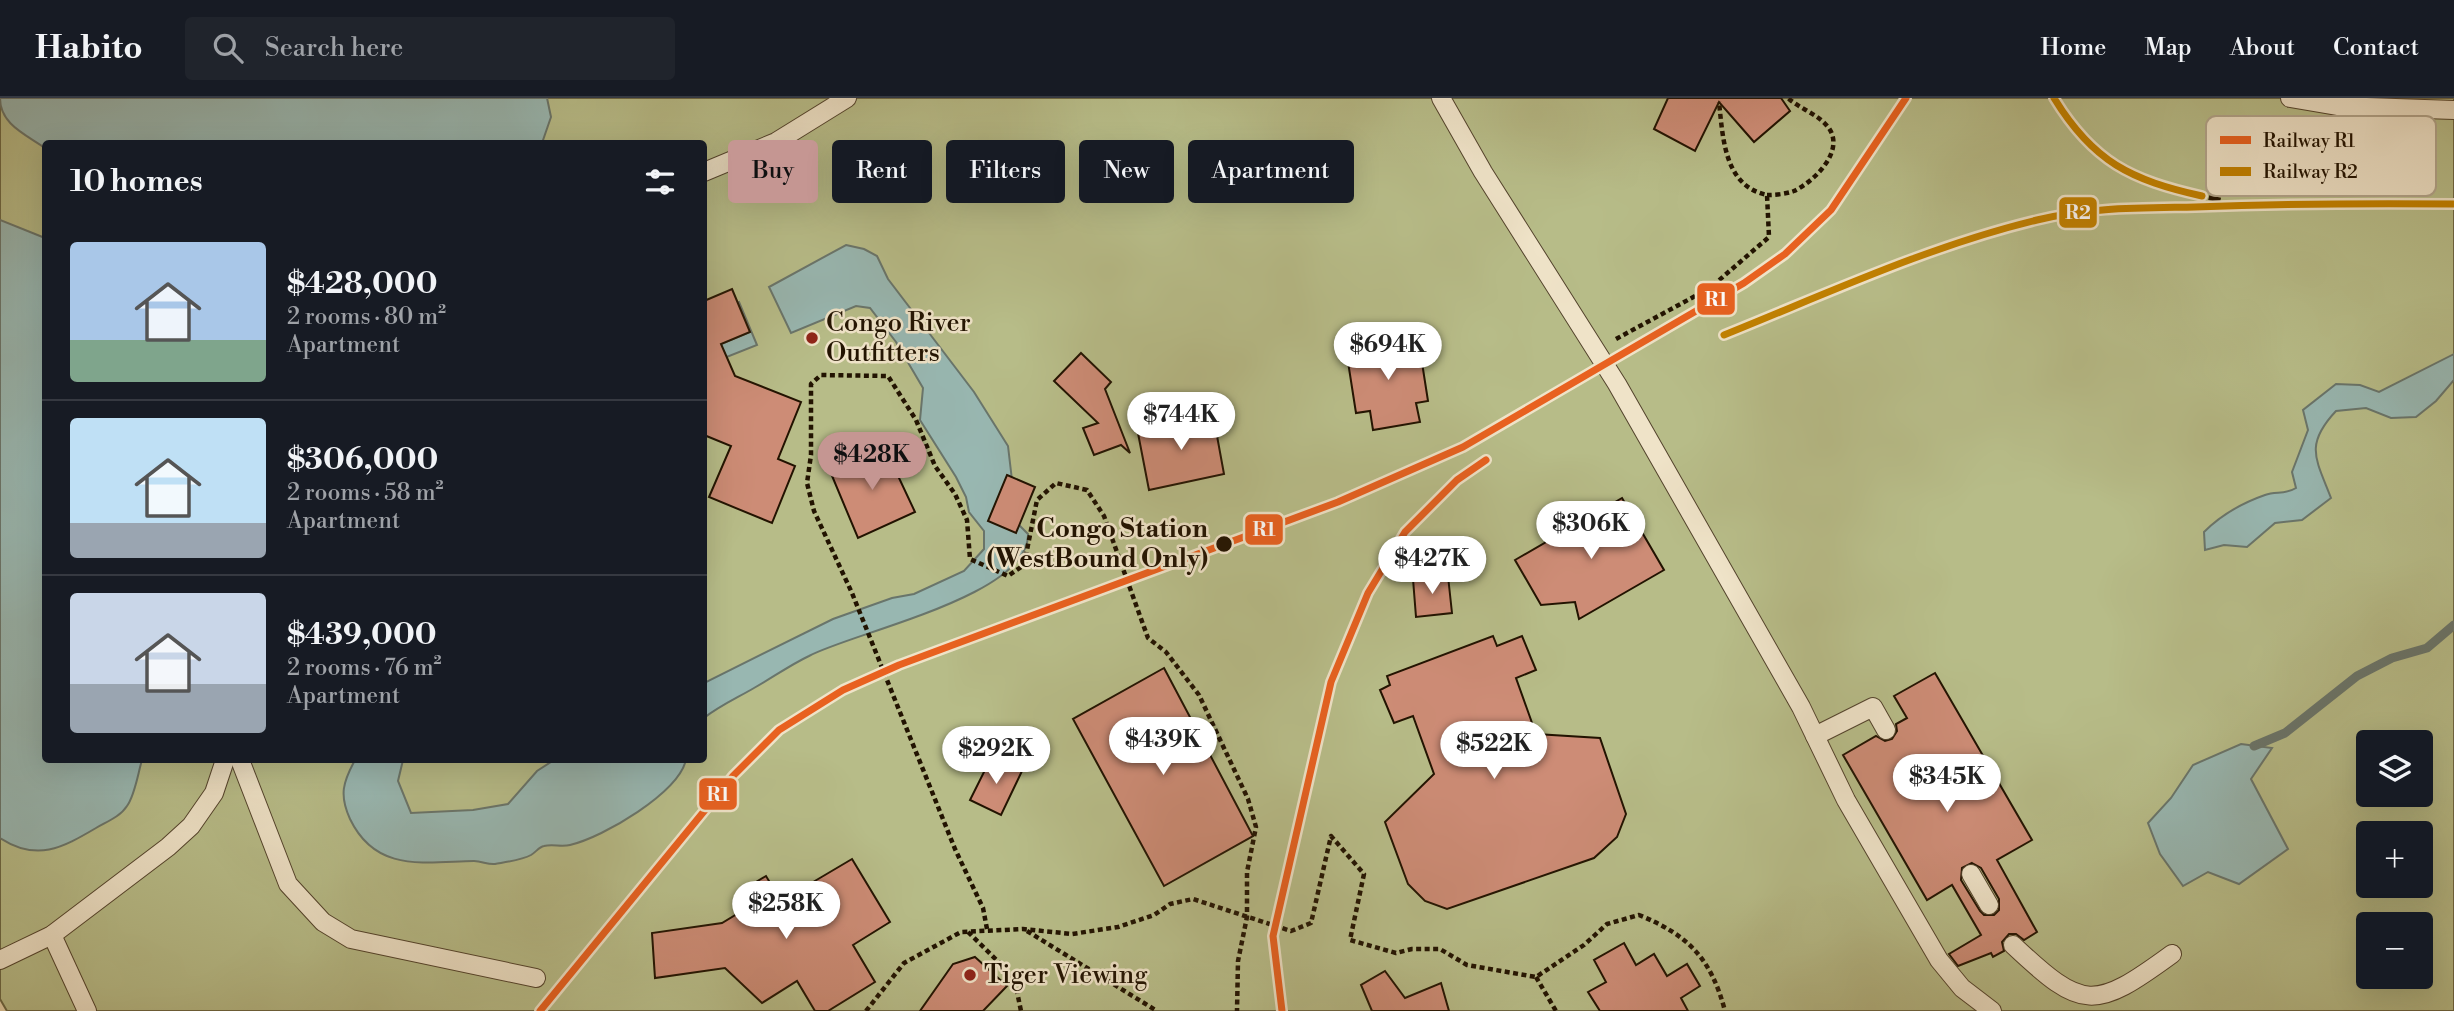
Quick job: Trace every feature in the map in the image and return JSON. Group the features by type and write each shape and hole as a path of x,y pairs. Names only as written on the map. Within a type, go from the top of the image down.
{"lane":[{"path":"707,171 776,142 848,98"},
{"path":"1441,98 1483,172 1598,352 1815,736 1846,800 1939,960 1962,989 1992,1011"},
{"path":"2290,98 2337,106 2454,110"},
{"path":"1815,736 1872,707 1886,730"},
{"path":"0,960 52,935 191,826 214,793 225,763"},
{"path":"241,763 288,884 323,922 351,939 536,978"},
{"path":"1971,874 1989,905"},
{"path":"52,935 87,1011"},
{"path":"2013,945 2050,983 2080,1000 2120,992 2172,954"}],"path":[{"path":"1719,102 1730,166 1752,192 1767,195 1794,191 1822,166 1834,151 1834,138 1828,127 1788,98"},
{"path":"1598,352 1633,328 1710,288 1769,237 1767,195"},
{"path":"987,929 983,908 955,849 823,527 814,511 807,483 811,455 811,384 821,375 888,376 916,420 935,466 955,494 967,520 970,559 1009,576 1024,565 1037,500 1056,483 1087,490 1104,516 1147,638 1166,652 1199,695 1248,799 1256,827 1247,872 1247,918 1238,961 1237,1011"},
{"path":"866,1011 904,963 961,932 1023,929 1072,934 1118,927 1154,915 1170,904 1193,899 1291,931 1311,923 1331,836 1364,874 1350,940 1396,953 1412,949 1440,949 1467,965 1536,977 1584,945 1607,924 1639,915 1689,941 1709,970 1725,1011"},
{"path":"1023,929 1157,1011"},
{"path":"968,932 1014,977 1021,1011"},
{"path":"1536,977 1556,1011"}],"green space":[{"path":"0,98 2454,98 2454,1011 7,1011 0,999"}],"water":[{"path":"0,98 547,98 551,117 543,140 42,140 42,146 9,122 1,107"},
{"path":"0,220 42,237 42,763 141,763 132,796 121,813 72,841 38,851 13,845 0,838"},
{"path":"846,245 864,249 877,256 888,279 974,392 1008,446 1017,523 1028,534 1021,556 1001,576 971,594 809,656 707,716 707,682 833,619 892,598 914,594 964,571 984,549 984,531 969,512 966,497 956,477 920,420 923,388 896,342 870,308 856,306 791,333 769,287"},
{"path":"739,302 757,345 707,365 707,350 750,332 743,317 707,332 707,316"},
{"path":"2454,354 2454,380 2436,401 2416,417 2391,418 2366,408 2336,411 2326,423 2316,443 2318,462 2331,498 2302,520 2275,523 2247,547 2224,545 2205,550 2204,532 2225,515 2256,498 2296,488 2292,472 2308,430 2303,410 2336,384 2360,385 2379,392"},
{"path":"2241,744 2272,748 2251,779 2288,849 2239,884 2208,872 2183,886 2160,854 2148,823 2171,798 2193,765"},
{"path":"354,763 402,763 398,781 411,813 473,810 508,804 537,771 549,763 685,763 680,773 655,799 601,833 567,846 544,846 523,858 492,864 474,861 403,861 373,848 350,819 344,803 348,775"}],"building":[{"path":"1668,98 1781,98 1790,111 1754,142 1719,102 1695,151 1654,129"},
{"path":"732,289 750,332 721,344 735,376 801,402 778,459 795,466 772,523 709,497 731,446 707,436 707,300"},
{"path":"1418,337 1428,401 1416,403 1420,422 1373,430 1370,411 1356,413 1346,349"},
{"path":"1081,353 1111,382 1105,389 1130,453 1121,445 1094,455 1083,428 1098,423 1054,381"},
{"path":"1213,414 1224,474 1149,490 1137,428"},
{"path":"884,446 915,512 858,538 830,471"},
{"path":"1007,475 1035,487 1016,533 988,521"},
{"path":"1622,498 1664,570 1579,619 1575,602 1541,605 1515,560"},
{"path":"1448,576 1452,613 1416,617 1413,579"},
{"path":"1493,636 1497,646 1522,636 1536,670 1516,678 1536,734 1600,738 1626,814 1617,837 1594,858 1447,909 1425,901 1408,884 1385,822 1434,774 1413,716 1394,723 1380,690 1390,685 1387,676"},
{"path":"1164,668 1253,836 1164,886 1073,719"},
{"path":"1935,673 2032,840 1997,860 2037,932 2024,940 2016,934 2009,934 2002,942 2004,951 1993,957 1991,953 1958,966 1949,954 1981,935 1952,885 1927,900 1843,755 1876,736 1885,741 1892,739 1897,731 1896,724 1907,718 1894,696","holes":["1972,863 1981,868 1999,899 1999,910 1994,915 1984,915 1980,911 1961,880 1962,868"]},
{"path":"992,756 1022,771 1001,815 970,800"},
{"path":"852,859 890,922 853,945 875,982 828,1011 815,1011 797,981 762,1003 725,968 655,978 652,933 722,923 755,903 746,888 766,876 781,901"},
{"path":"1624,943 1636,965 1654,954 1667,976 1687,964 1700,986 1681,998 1688,1011 1600,1011 1588,992 1606,982 1594,960"},
{"name":"Tiger Viewing","path":"975,957 1007,986 983,1011 920,1011 953,964"},
{"path":"1385,971 1405,998 1441,983 1449,1011 1372,1011 1361,985"}],"waterway":[{"path":"2254,746 2285,733 2357,676 2392,658 2427,648 2454,625"}],"railway":[{"path":"2054,98 2092,150 2122,170 2160,187 2238,204 2314,203"}],"rail line":[{"name":"R1","path":"540,1011 733,776 779,730 843,690 899,665 1338,502 1463,447 1744,283 1785,254 1831,210 1906,98"},
{"name":"R2","path":"2054,98 2084,138 2116,165 2154,183 2202,196"},
{"name":"R2","path":"1724,335 1917,257 1997,231 2056,216 2135,208 2454,204"},
{"name":"R1","path":"1282,1011 1273,936 1331,682 1368,593 1405,532 1457,480 1486,460"}],"place":[{"name":"Congo River Outfitters","path":"812,338"},
{"name":"Congo Station (WestBound Only)","path":"1224,544"},
{"name":"Tiger Viewing","path":"970,975"}]}
